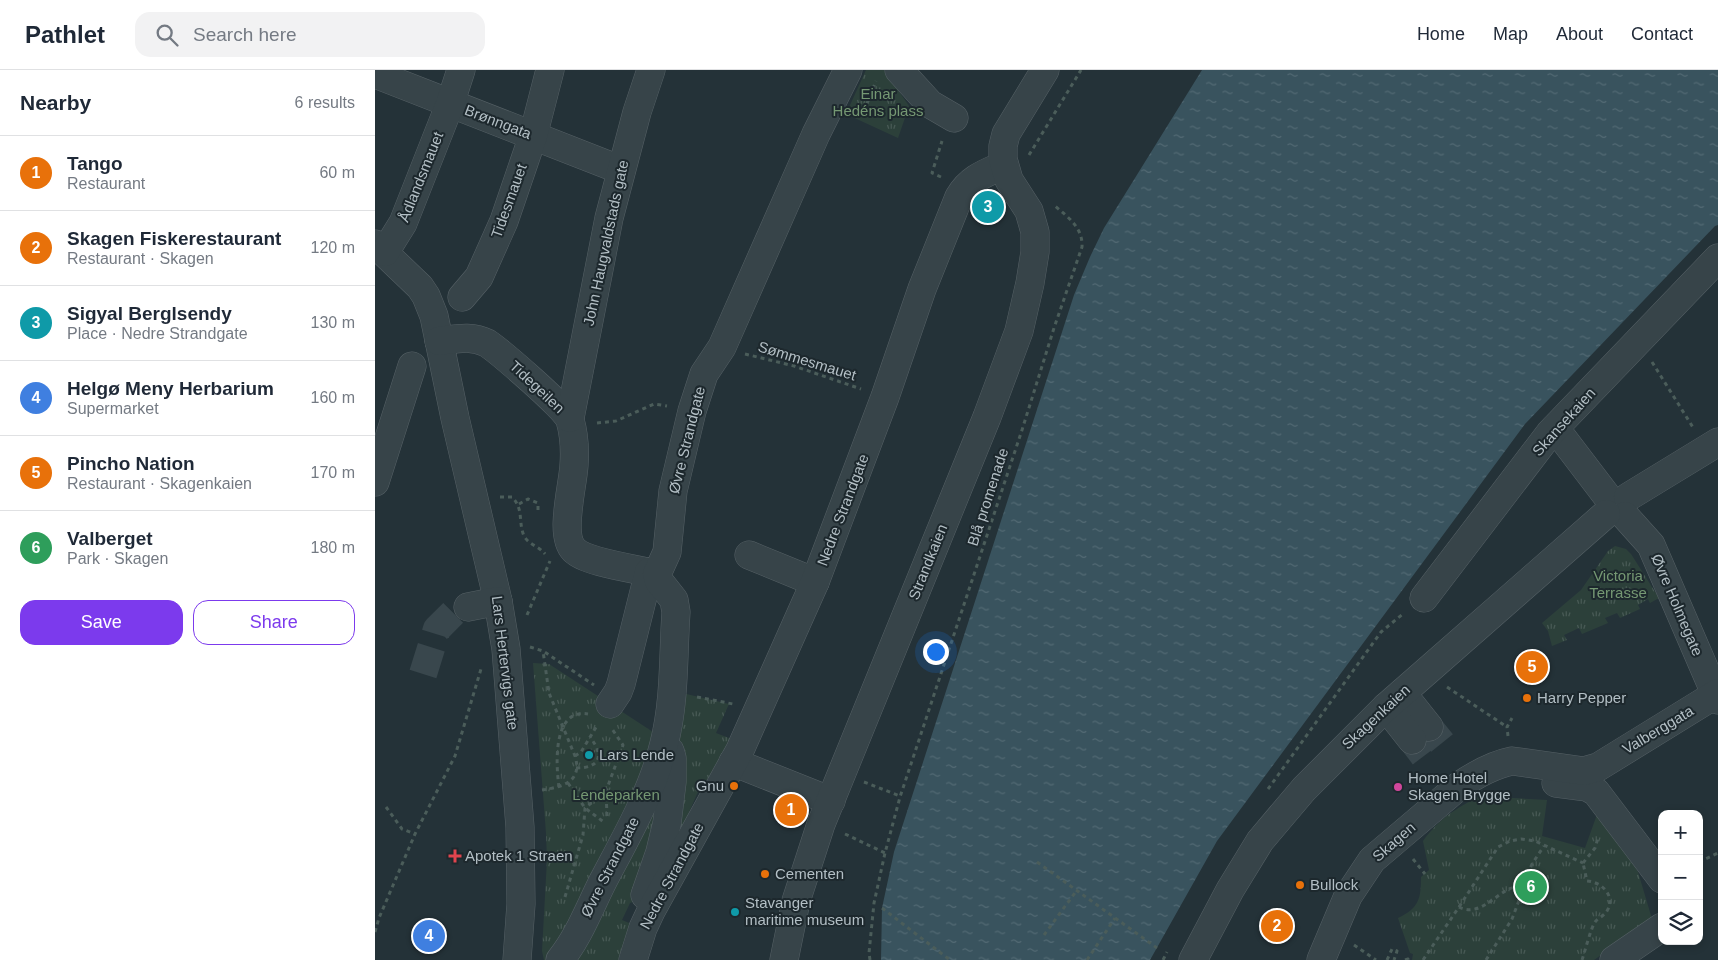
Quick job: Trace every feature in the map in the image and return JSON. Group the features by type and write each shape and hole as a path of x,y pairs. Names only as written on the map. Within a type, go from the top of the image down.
{"street":[{"name":"Ådlandsmauet","path":"380,248 403,223 451,104 461,70"},
{"name":"Tidesmauet","path":"462,297 479,278 504,221 533,136 550,70"},
{"name":"John Haugvaldstads gate","path":"570,418 596,278 621,170 651,70"},
{"name":"Øvre Strandgate","path":"608,707 618,692 653,573 667,552 673,491 692,411 704,374 723,347 816,134 848,70"},
{"path":"1017,163 1003,146 1006,134 1045,70"},
{"name":"Brønngata","path":"375,74 621,170"},
{"path":"888,74 930,104 954,118"},
{"name":"Nedre Strandgate","path":"633,960 643,928 651,911 733,762 815,582 848,499 922,289 959,196 963,189 974,179 1017,163"},
{"name":"Strandkaien","path":"784,960 796,901 821,824 983,426 1016,338 1033,267 1035,232 1032,218 1013,188 1017,163"},
{"path":"380,248 414,279 426,296 439,341"},
{"name":"Skansekaien","path":"1424,598 1555,428 1718,258"},
{"name":"Tidegeilen","path":"439,341 473,338 487,343 558,404 570,418 575,449 567,530 572,547"},
{"name":"Lars Hertervigs gate","path":"439,341 455,418 499,601 507,658 521,827 521,904 517,960"},
{"path":"375,482 412,366"},
{"name":"Øvre Holmegate","path":"1555,428 1616,505 1651,545 1717,696"},
{"name":"Skagenkaien","path":"1193,960 1230,890 1260,841 1303,789 1394,700 1616,505 1707,437"},
{"path":"572,547 576,552 587,558 653,573"},
{"path":"749,555 815,582"},
{"name":"Øvre Strandgate","path":"560,960 574,939 647,792 681,692 675,606 667,590 653,573"},
{"path":"468,607 499,601"},
{"name":"Valberggata","path":"1598,766 1717,696"},
{"path":"1394,700 1420,734"},
{"path":"651,911 646,903 645,891 660,852 670,804 672,758 670,751 664,746"},
{"path":"1511,761 1519,773 1530,779 1587,787 1596,792 1658,874"},
{"name":"Skagen","path":"1321,960 1348,896 1376,856 1459,786 1485,771 1511,761 1584,771 1598,766"},
{"path":"733,762 831,801"},
{"path":"1614,960 1658,930"}],"path":[{"path":"1017,163 1032,148 1081,70"},
{"path":"864,111 888,74"},
{"path":"932,173 942,141 954,118"},
{"name":"Blå promenade","path":"870,960 874,903 885,853 901,796 1081,247 1082,240 1075,224 1050,202"},
{"path":"1638,341 1707,437"},
{"name":"Sømmesmauet","path":"723,347 794,366 885,397"},
{"path":"611,422 654,404 669,406"},
{"path":"496,498 512,497 519,504 523,534 528,543 541,549"},
{"path":"519,504 528,499 538,503 537,511"},
{"path":"525,619 550,561 572,547"},
{"path":"1307,734 1381,632 1424,598"},
{"path":"539,790 559,787 568,783 573,777 576,768 575,756 549,693 543,652 608,707 611,728 623,745 606,792 607,825 585,808 568,783"},
{"path":"375,932 379,918 415,834 455,756 477,680"},
{"path":"1443,684 1507,727"},
{"path":"681,692 738,706"},
{"path":"559,787 556,758 563,726 573,716 589,714 608,707"},
{"path":"575,756 581,752 608,707"},
{"path":"576,768 589,767 598,758 599,750 590,737"},
{"path":"859,780 901,796"},
{"path":"565,899 583,835 585,808 606,792"},
{"path":"386,807 402,829 415,834"},
{"path":"837,831 885,853"},
{"path":"1423,960 1501,845 1521,839 1535,841 1583,863"},
{"path":"1583,863 1595,848 1597,842"},
{"path":"1486,960 1511,919 1534,860 1544,846"},
{"path":"1703,860 1718,853"},
{"path":"1037,862 1157,948"},
{"path":"1582,960 1595,921 1604,916 1609,902 1608,895 1601,885 1587,881 1583,863"},
{"path":"1459,907 1464,910 1479,907 1493,901 1511,888 1517,887 1521,890"},
{"path":"1044,934 1077,890"},
{"path":"882,908 951,960"},
{"path":"1087,960 1115,918"},
{"path":"1361,949 1376,960"},
{"path":"1387,960 1392,949 1397,951 1394,960"}],"green space":[{"name":"Einar Hedéns plass","path":"866,70 884,70 909,106 898,138 846,114"},
{"name":"Victoria Terrasse","path":"1615,546 1626,549 1631,554 1659,598 1650,603 1648,599 1638,605 1640,609 1620,618 1617,613 1605,618 1608,623 1582,634 1579,628 1564,635 1567,640 1552,646 1548,631 1542,623 1581,590 1608,551"},
{"name":"Lendeparken","path":"533,663 549,664 653,732 682,693 729,704 716,733 734,740 718,770 701,786 653,894 630,903 622,920 636,926 622,960 544,960 542,951 547,860 546,833"},
{"path":"1480,796 1547,800 1542,836 1585,848 1599,809 1638,872 1652,919 1594,960 1412,960 1413,954 1410,953 1398,918 1415,906 1419,897 1421,877 1429,870 1423,841 1449,815"}],"water":[{"path":"1202,70 1718,70 1718,225 1525,424 1217,841 1150,960 881,960 882,908 894,852 1074,295 1104,228"}],"tunnel":[{"path":"423,674 437,629 456,610 468,607"},
{"path":"1429,727 1442,743"},
{"path":"1412,740 1424,756"}],"place":[{"name":"Sigyal Berglsendy","path":"988,207"},
{"name":"Pincho Nation","path":"1532,667"},
{"name":"Harry Pepper","path":"1527,698"},
{"name":"Lars Lende","path":"589,755"},
{"name":"Gnu","path":"734,786"},
{"name":"Home Hotel Skagen Brygge","path":"1398,787"},
{"name":"Tango","path":"791,810"},
{"name":"Apotek 1 Straen","path":"455,856"},
{"name":"Cementen","path":"765,874"},
{"name":"Bullock","path":"1300,885"},
{"name":"Valberget","path":"1531,887"},
{"name":"Stavanger maritime museum","path":"735,912"},
{"name":"Skagen Fiskerestaurant","path":"1277,926"},
{"name":"Helgø Meny Herbarium","path":"429,936"}]}
